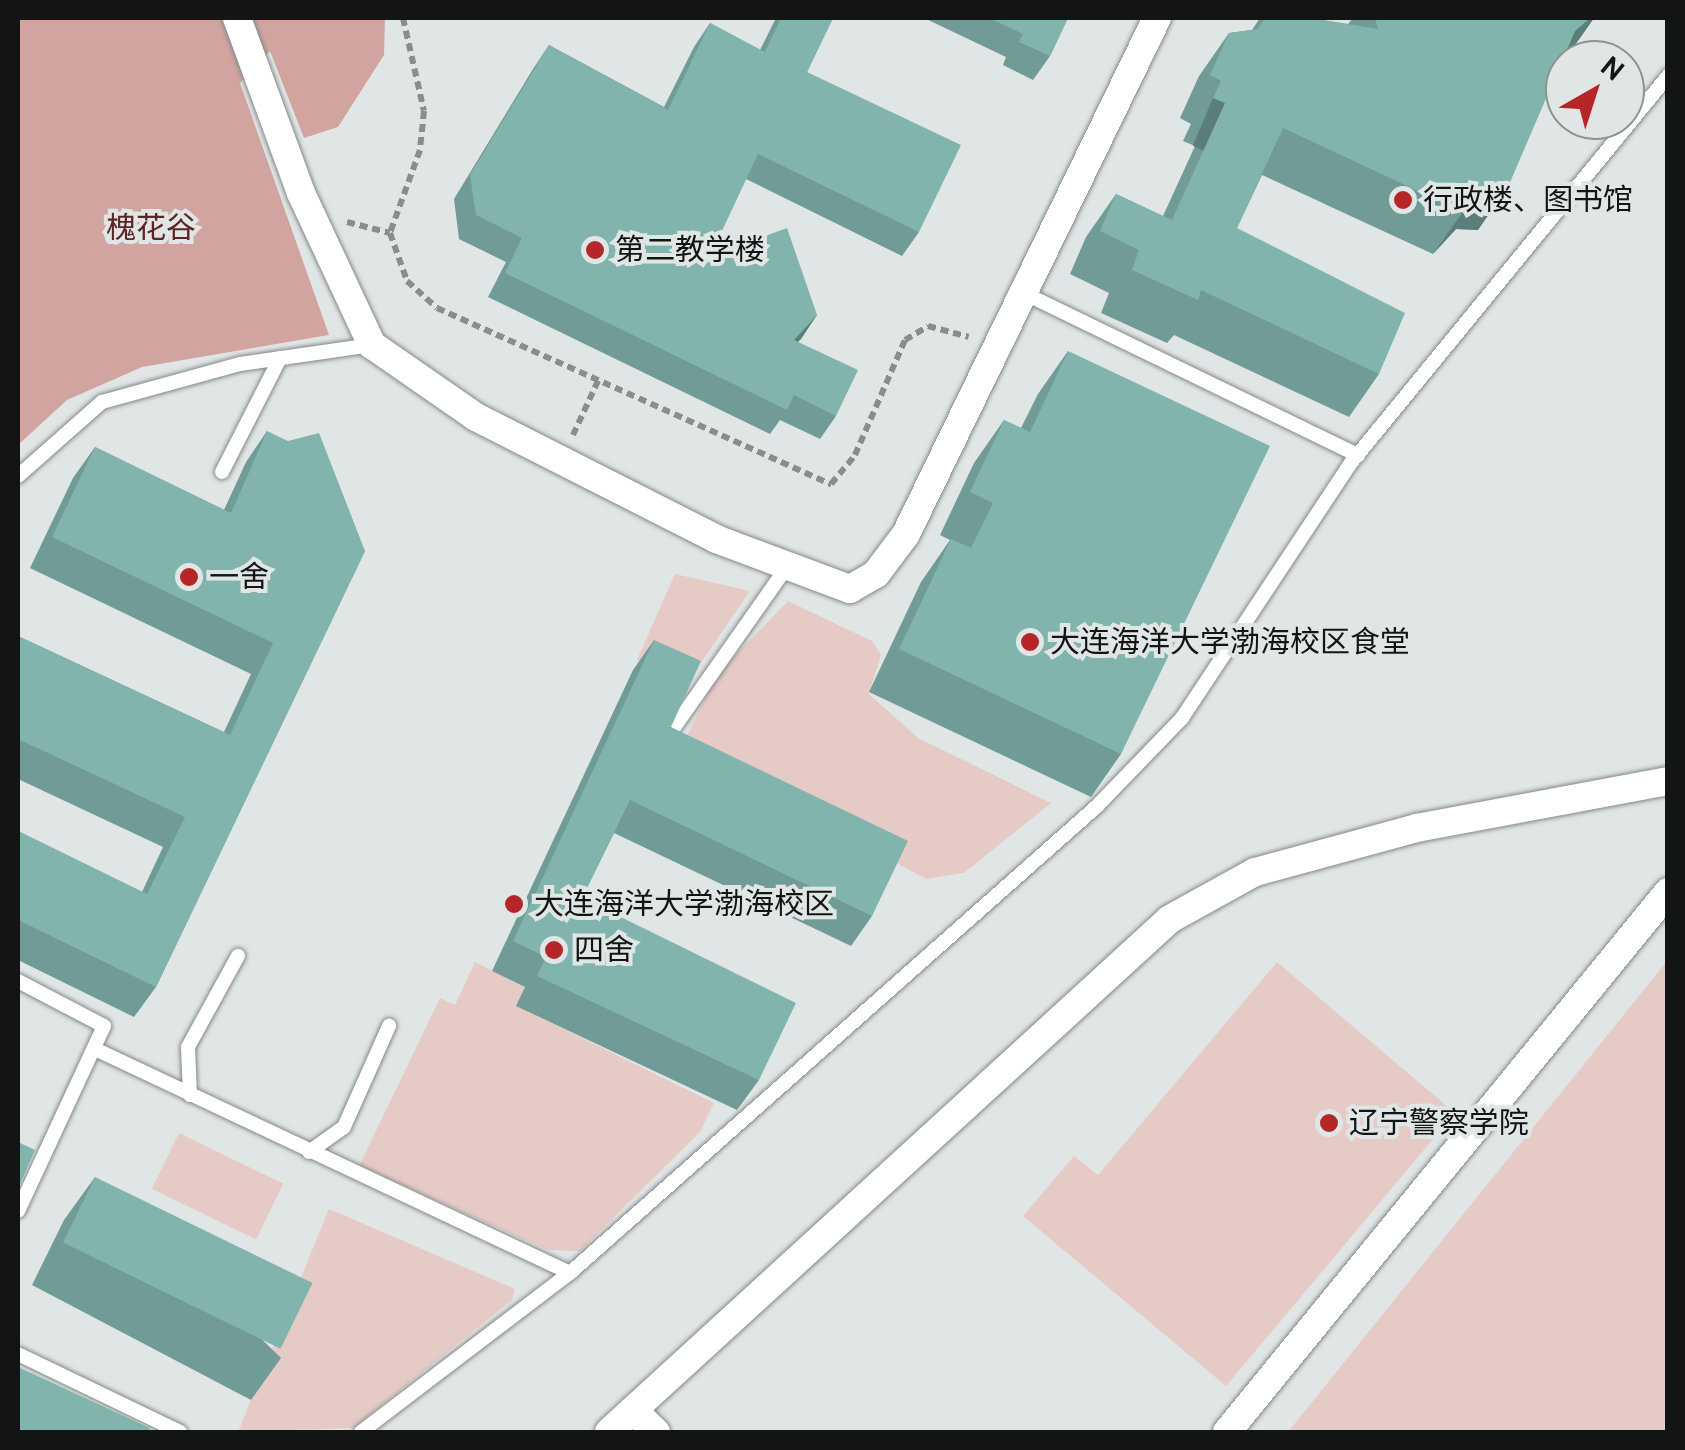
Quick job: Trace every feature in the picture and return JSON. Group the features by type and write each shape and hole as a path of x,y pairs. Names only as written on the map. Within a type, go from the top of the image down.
{"street":[{"path":"237,18 261,84 372,344 476,417 786,568 850,589 876,574 1000,351 1157,18"},
{"path":"609,1432 1170,919 1256,872 1327,852 1668,780"},
{"path":"1227,1432 1668,892"},
{"path":"633,1410 656,1432"}],"lane":[{"path":"361,1432 570,1273 1096,807 1216,680 1358,455 1668,76"},
{"path":"1028,295 1358,455"},
{"path":"18,476 102,402 280,358 372,344"},
{"path":"222,472 280,358"},
{"path":"672,730 786,568"},
{"path":"190,1095 188,1047 238,956"},
{"path":"18,981 104,1026 18,1211"},
{"path":"309,1152 344,1126 389,1026"},
{"path":"95,1048 570,1273"},
{"path":"18,1354 180,1432"}],"path":[{"path":"404,18 424,111 420,150 390,234 407,281 438,308 831,484 855,455 905,340 928,326 1000,351"},
{"path":"560,460 598,382"}],"shaded area":[{"path":"675,574 750,591 688,682 637,660"},
{"path":"788,601 872,641 881,655 869,694 918,738 1051,803 964,873 926,879 682,746 717,674"},
{"path":"1667,961 1667,1432 1288,1432"},
{"path":"475,962 525,987 517,1006 714,1103 700,1132 580,1251 548,1250 359,1166 440,998 455,1005"},
{"path":"1277,962 1455,1113 1226,1386 1023,1216 1074,1156 1098,1175"},
{"path":"179,1133 283,1184 256,1240 152,1189"},
{"path":"329,1209 515,1289 512,1300 353,1428 238,1432"}],"green space":[{"name":"槐花谷","path":"18,18 385,18 384,55 338,127 304,138 270,51 240,83 329,335 142,367 67,400 18,445"}],"building":[{"path":"781,18 833,18 807,72 961,145 919,232 758,154 710,256 787,228 817,315 794,340 858,370 836,416 794,395 787,410 505,273 522,238 476,215 470,175 549,45 668,110 710,23 765,52"},
{"path":"989,18 1068,18 1050,56 1019,42 1023,34"},
{"name":"行政楼、图书馆","path":"1265,18 1310,18 1378,29 1375,18 1590,18 1571,40 1545,40 1545,101 1508,187 1486,186 1463,212 1283,128 1237,228 1405,313 1379,374 1201,290 1198,300 1132,270 1139,250 1100,231 1116,194 1172,220 1225,103 1213,98 1221,81 1210,75 1229,33 1258,29"},
{"name":"大连海洋大学渤海校区食堂","path":"1068,351 1270,446 1121,754 899,649 951,539 971,548 993,503 970,492 1004,420 1030,432"},
{"path":"267,431 288,441 319,433 365,551 156,987 18,920 18,831 147,894 185,817 18,739 18,636 230,735 273,643 52,537 95,447 231,513"},
{"path":"654,640 701,661 671,727 908,841 872,916 630,800 582,898 796,1003 759,1080 537,976 546,957 513,941"},
{"path":"18,1142 35,1150 18,1189"},
{"path":"95,1177 313,1283 281,1349 63,1243"},
{"path":"18,1367 150,1428 148,1432 18,1432"}],"place":[{"name":"行政楼、图书馆","path":"1403,200"},
{"name":"第二教学楼","path":"595,250"},
{"name":"一舍","path":"189,577"},
{"name":"大连海洋大学渤海校区食堂","path":"1030,642"},
{"name":"大连海洋大学渤海校区","path":"514,904"},
{"name":"四舍","path":"554,950"},
{"name":"辽宁警察学院","path":"1329,1123"}]}
